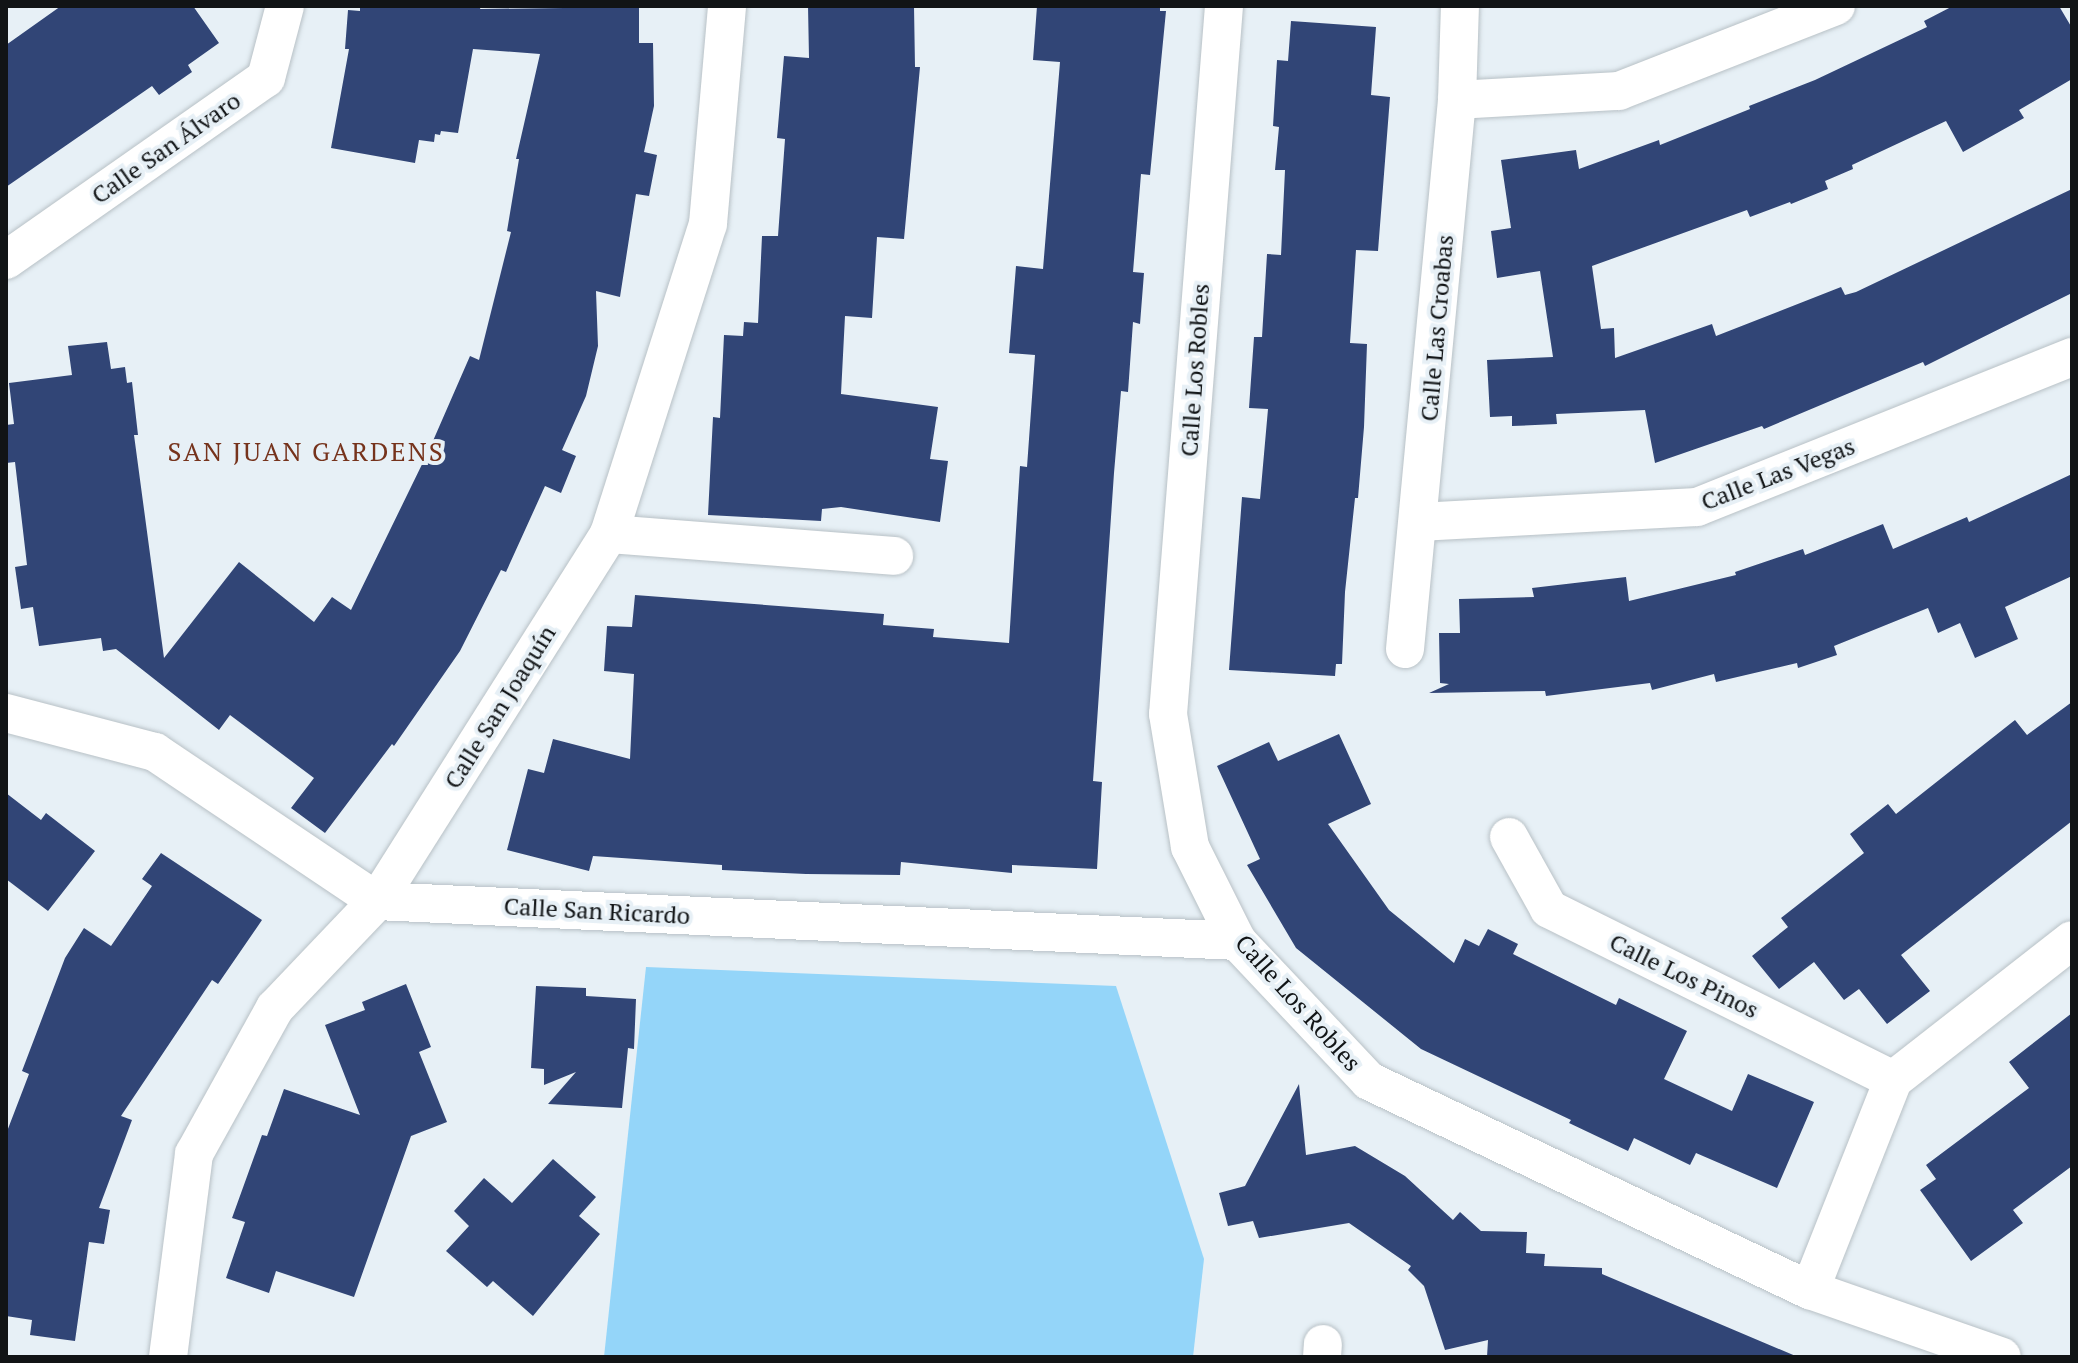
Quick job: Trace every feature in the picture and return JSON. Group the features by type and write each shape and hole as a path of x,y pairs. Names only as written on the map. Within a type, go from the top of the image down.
{"street":[{"name":"Calle San Álvaro","path":"6,260 266,78 285,6"},
{"name":"Calle San Joaquín","path":"168,1357 194,1154 275,1008 377,901 609,534 708,224 727,6"},
{"name":"Calle Los Robles","path":"1224,6 1168,714 1190,847 1237,941 1369,1081 1810,1290 2002,1357"},
{"name":"Calle Las Croabas","path":"1405,649 1457,100 1460,6"},
{"path":"1457,100 1619,91 1836,6"},
{"name":"Calle Las Vegas","path":"1419,522 1697,507 2072,357"},
{"path":"609,534 894,556"},
{"path":"6,713 155,752 377,901"},
{"name":"Calle Los Pinos","path":"1509,837 1549,909 1893,1080"},
{"name":"Calle San Ricardo","path":"377,901 1237,941"},
{"path":"1810,1290 1893,1080 2072,940"}],"shaded area":[{"path":"646,967 1116,986 1204,1259 1193,1357 604,1357"}],"building":[{"path":"61,6 193,6 219,43 188,65 192,72 159,95 152,86 6,187 6,45"},
{"path":"360,6 481,6 480,9 639,7 639,43 653,43 654,106 644,152 657,155 649,196 636,194 620,297 596,291 598,346 586,396 562,450 576,456 561,493 545,486 506,572 501,570 460,651 394,746 392,744 325,833 291,808 314,778 230,715 219,730 116,649 103,651 101,638 39,646 33,607 21,609 15,567 27,565 15,462 6,463 6,425 14,424 9,383 72,375 68,346 107,342 111,369 125,367 127,383 132,382 138,435 134,435 164,658 239,562 314,622 332,597 351,610 429,450 470,356 479,360 511,232 507,231 519,159 516,159 540,54 473,49 458,133 441,131 440,135 435,134 434,142 419,140 415,163 331,148 349,49 345,49 348,10 360,11"},
{"path":"808,6 914,6 915,67 920,67 904,239 877,237 872,318 845,316 841,394 938,407 930,459 948,461 940,522 841,507 822,509 821,521 708,515 713,417 720,418 724,335 743,336 744,322 758,323 762,236 778,236 785,139 777,138 784,56 809,58"},
{"path":"1037,6 1160,6 1160,11 1166,11 1150,175 1141,174 1133,272 1144,273 1140,324 1133,322 1128,392 1121,391 1114,473 1093,781 1102,782 1097,869 1012,865 1012,873 901,862 900,875 806,874 722,870 722,865 593,856 589,871 507,850 528,769 544,773 553,739 630,759 634,674 604,671 607,626 632,627 635,595 884,614 883,625 934,629 933,637 1009,643 1020,466 1027,467 1035,355 1009,353 1016,266 1043,269 1060,62 1033,60"},
{"path":"1953,6 2059,6 2072,28 2072,79 2019,110 2024,118 1963,152 1946,121 1852,165 1853,169 1825,181 1828,189 1750,217 1747,210 1592,266 1601,329 1614,328 1615,358 1712,324 1716,336 1841,287 1845,295 1856,292 2072,189 2072,293 1925,366 1923,362 1764,429 1762,426 1655,463 1645,410 1556,414 1557,424 1512,426 1512,416 1490,417 1487,360 1553,357 1540,271 1497,278 1491,231 1511,228 1501,160 1576,150 1579,169 1659,140 1660,145 1750,109 1749,106 1815,80 1927,27 1924,21"},
{"path":"1291,21 1376,27 1371,95 1390,97 1378,251 1356,250 1350,343 1367,344 1364,427 1345,592 1342,664 1336,664 1335,676 1229,670 1242,497 1260,499 1268,409 1249,408 1254,337 1262,337 1267,254 1281,255 1285,170 1275,170 1279,127 1273,126 1277,60 1288,61"},
{"path":"2072,474 2072,576 2005,607 2018,639 1975,658 1960,623 1938,633 1928,608 1834,646 1837,655 1798,668 1797,663 1716,682 1714,674 1652,690 1650,683 1546,696 1545,691 1429,693 1449,684 1440,683 1439,633 1460,633 1459,599 1534,597 1532,588 1626,577 1629,601 1736,575 1735,572 1803,549 1805,555 1883,524 1893,549 1967,517 1969,522"},
{"path":"2072,702 2072,821 1901,955 1930,991 1887,1024 1859,989 1844,1000 1814,962 1779,989 1752,956 1788,927 1781,918 1864,853 1850,834 1888,804 1896,814 2015,720 2027,735"},
{"path":"1339,734 1371,804 1328,824 1389,910 1454,963 1465,939 1479,946 1488,929 1518,944 1513,954 1616,1005 1619,998 1687,1031 1664,1079 1732,1111 1748,1074 1814,1102 1777,1188 1696,1153 1690,1165 1634,1138 1628,1151 1569,1123 1571,1120 1421,1049 1296,948 1247,865 1260,859 1217,766 1269,742 1278,761"},
{"path":"6,793 41,820 46,813 95,851 48,911 6,879"},
{"path":"161,853 262,920 218,984 212,980 121,1116 132,1120 99,1208 110,1210 104,1244 89,1242 75,1341 30,1335 32,1320 6,1316 6,1134 29,1074 22,1071 65,958 84,928 111,946 152,886 142,879"},
{"path":"406,984 431,1047 419,1052 447,1122 411,1136 354,1297 276,1271 269,1293 226,1278 245,1222 232,1218 262,1135 267,1136 284,1089 360,1115 325,1025 365,1010 362,1002"},
{"path":"536,986 586,988 586,996 636,999 634,1049 628,1048 622,1108 548,1104 576,1072 544,1085 544,1069 531,1068"},
{"path":"2072,1013 2072,1166 2013,1210 2023,1223 1971,1261 1920,1190 1936,1179 1926,1165 2029,1088 2009,1062"},
{"path":"1299,1084 1306,1155 1355,1146 1405,1176 1453,1220 1460,1212 1481,1231 1527,1232 1526,1253 1545,1254 1544,1266 1602,1268 1602,1274 1798,1357 1487,1357 1488,1340 1445,1350 1424,1286 1408,1270 1411,1266 1349,1223 1259,1238 1253,1221 1228,1226 1219,1193 1245,1186"},
{"path":"553,1159 596,1197 579,1216 600,1234 533,1316 493,1281 487,1287 446,1251 469,1226 454,1211 484,1178 512,1203"}],"district":[{"name":"SAN JUAN GARDENS","path":"306,452"}]}
